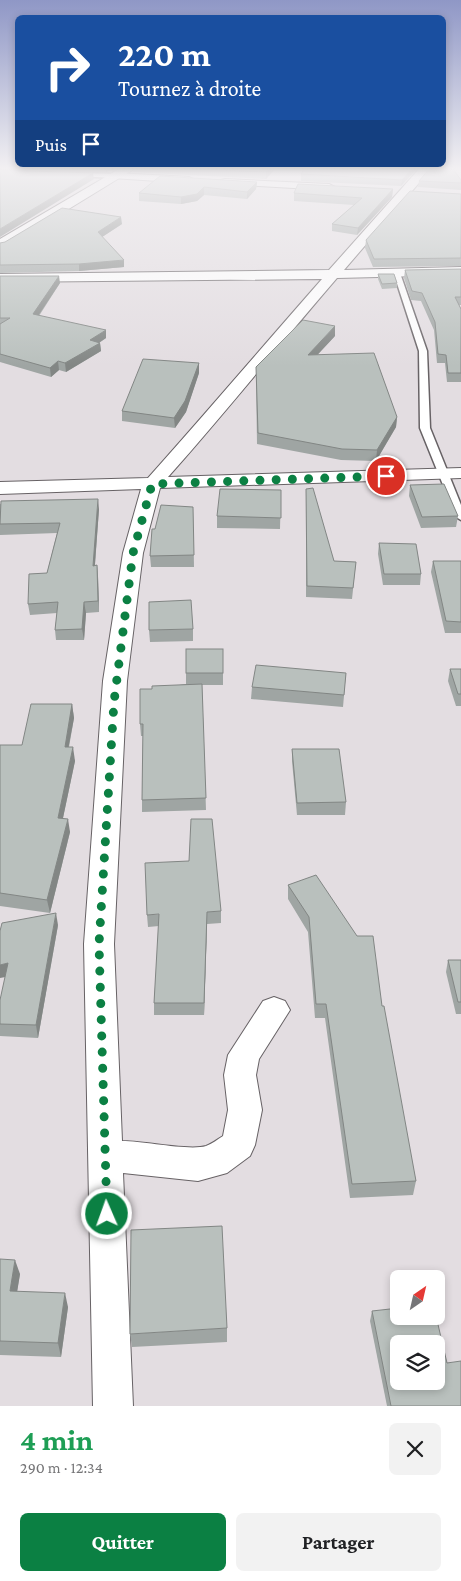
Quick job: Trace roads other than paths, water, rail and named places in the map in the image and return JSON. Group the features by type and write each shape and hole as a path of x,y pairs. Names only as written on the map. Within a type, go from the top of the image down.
{"highway":[{"path":"0,244 16,235"}],"street":[{"path":"113,1406 99,944 115,682 133,553 152,484 368,235"},
{"path":"0,278 461,272"},
{"path":"0,488 453,474"},
{"path":"106,1157 139,1157 198,1164 215,1161 238,1145 245,1110 240,1075 244,1055 274,1010"}],"lane":[{"path":"396,273 424,351 425,428 453,474 461,517"}]}
